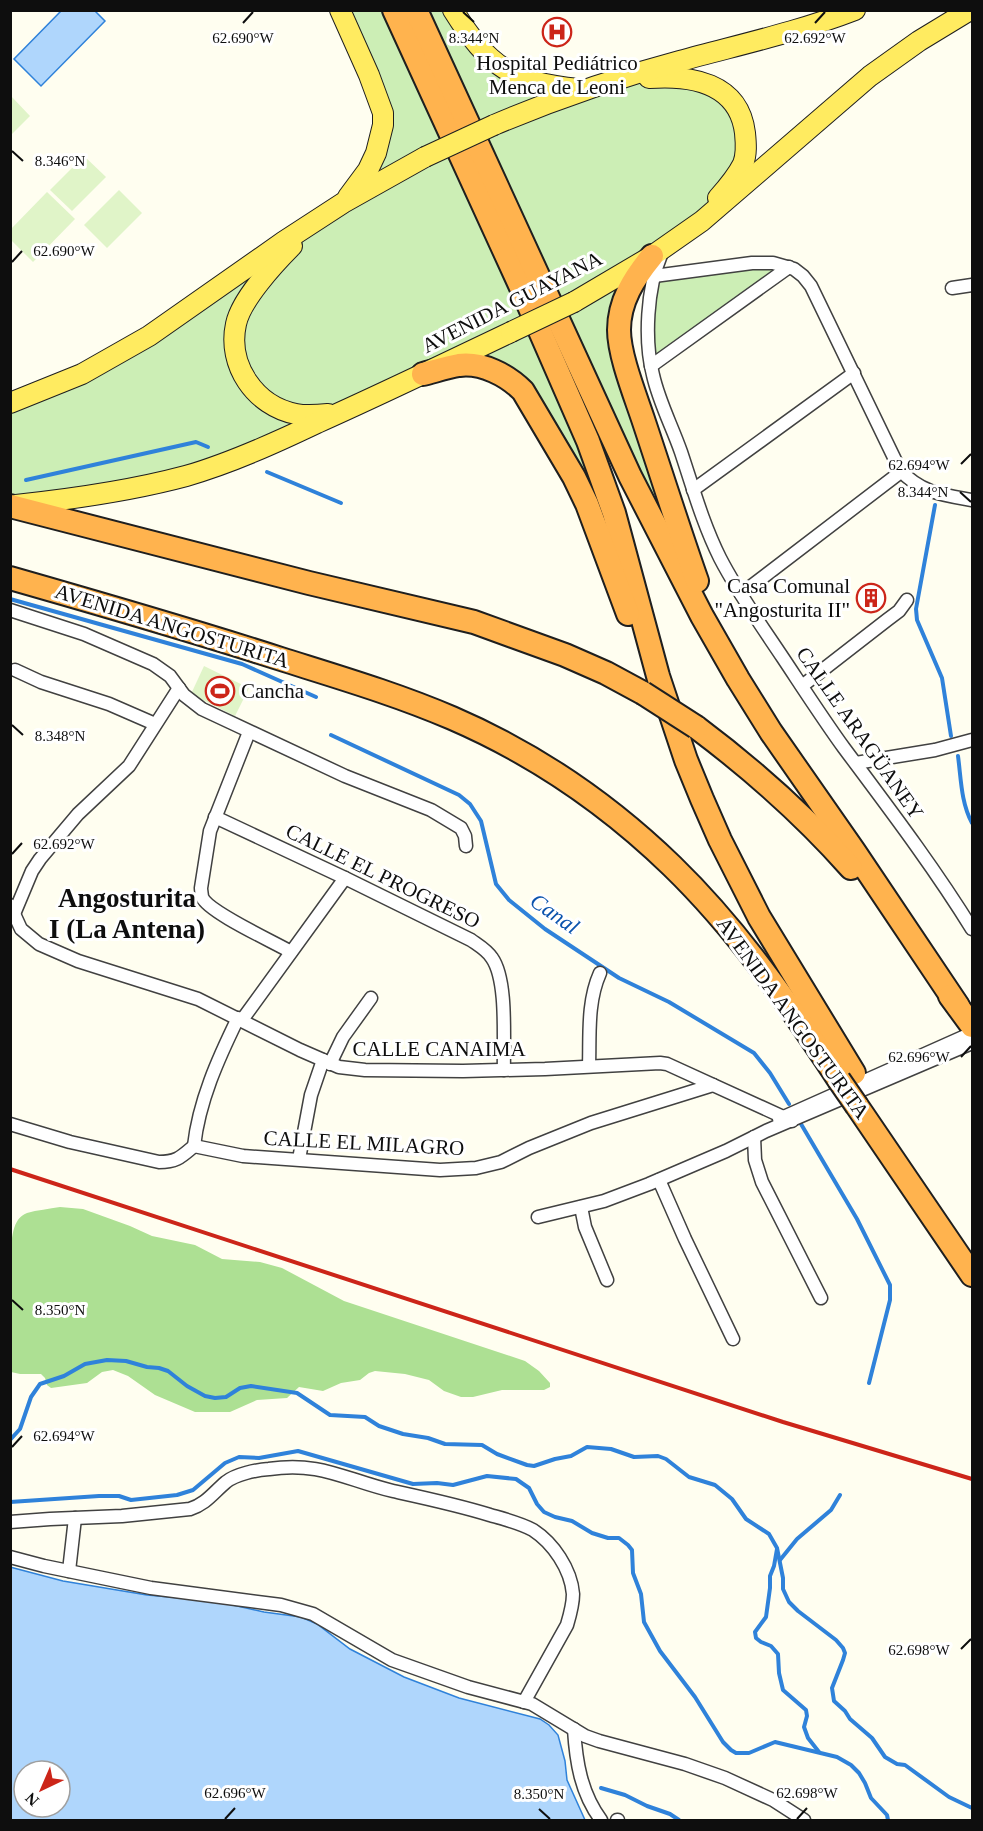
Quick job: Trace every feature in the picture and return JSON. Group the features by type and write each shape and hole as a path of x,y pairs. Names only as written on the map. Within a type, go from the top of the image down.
{"highway":[{"path":"394,10 519,283 588,441 614,513 656,666 685,727 702,799 746,893 846,1076 971,1272"},
{"path":"416,10 630,476 692,597 771,732 854,851 969,1026"},
{"path":"656,260 639,271 624,299 620,315 620,343 688,557 725,656"},
{"path":"423,374 460,365 479,366 497,372 515,382 526,396 574,477 638,640 685,727"},
{"path":"10,506 309,583 474,622 565,655 643,693 685,727 764,782 828,841 877,898 969,1026"},
{"name":"AVENIDA ANGOSTURITA","path":"10,578 248,648 410,701 490,736 532,759 568,781 606,809 662,856 697,891 725,921 846,1076"}],"main road":[{"path":"340,10 383,113 383,125 376,153 368,170 343,202"},
{"path":"453,10 483,52 507,71 547,85 585,90"},
{"path":"10,403 82,374 149,336 343,202 425,157 494,125 585,90 680,61 790,32 855,10"},
{"name":"AVENIDA GUAYANA","path":"10,506 147,485 188,475 270,444 423,374 656,260 720,208 870,76 970,10"},
{"path":"604,84 684,77 703,82 716,87 735,104 744,125 746,153 743,164 710,206 656,260"},
{"path":"319,219 288,249 246,302 236,323 234,346 237,363 250,387 270,404 297,415 343,411"}],"street":[{"path":"656,260 773,263 789,267 804,276 902,471 914,484 922,488 972,500"},
{"name":"CALLE ARAGÜANEY","path":"656,260 649,312 651,366 658,394 681,451 705,525 719,556 741,594 802,686 919,850 972,929"},
{"path":"651,366 789,267"},
{"path":"952,288 972,285"},
{"path":"693,490 854,372"},
{"path":"741,594 902,471"},
{"path":"802,686 887,620 907,600"},
{"path":"10,610 84,634 153,664 170,676 191,702 202,709 345,776 430,810 461,828 466,846"},
{"path":"15,670 41,682 109,704 155,724"},
{"path":"12,910 33,871 50,846 78,814 129,766 179,688"},
{"path":"249,732 210,831 201,888 202,897 211,907 291,952"},
{"path":"856,764 935,750 972,740"},
{"name":"CALLE EL PROGRESO","path":"215,817 471,940 492,956 501,981 504,1070"},
{"path":"10,1124 70,1142 159,1162 176,1161 194,1146 197,1122 206,1092 240,1019 345,878"},
{"name":"CALLE CANAIMA","path":"12,910 21,929 39,944 56,952 198,999 326,1062 350,1069 504,1070 660,1063 668,1064 787,1119"},
{"path":"590,1066 590,1014 600,973"},
{"path":"299,1160 310,1095 326,1062 371,998"},
{"path":"538,1216 581,1207 625,1194 659,1180 754,1137 969,1026"},
{"name":"CALLE EL MILAGRO","path":"194,1146 243,1156 440,1170 476,1168 501,1162 591,1123 713,1085"},
{"path":"754,1137 755,1160 762,1182 821,1299"},
{"path":"659,1180 733,1339"},
{"path":"581,1207 585,1227 607,1280"},
{"path":"10,1522 122,1516 190,1509 207,1501 228,1480 233,1478 267,1469 300,1466 338,1473 389,1490 458,1505 522,1525 534,1531 555,1550 571,1582 573,1596 567,1625 525,1702"},
{"path":"69,1571 75,1518"},
{"path":"10,1557 151,1588 299,1608 392,1660 468,1687 525,1702 599,1741 685,1764 725,1778 773,1800 804,1821"},
{"path":"574,1729 577,1762 583,1787 601,1821"}],"green space":[{"path":"340,11 394,11 572,402 638,640 612,570 540,422 492,377 450,370 228,461 11,506 11,403 82,374 343,202 383,125"},
{"path":"416,11 453,11 483,52 547,85 667,77 734,104 743,164 620,315 689,557 725,656"},
{"path":"11,96 30,116 11,135"},
{"path":"84,156 106,177 72,211 50,190"},
{"path":"119,190 142,213 107,248 84,225"},
{"path":"47,192 75,219 33,262 11,240 11,229"},
{"path":"785,265 651,366 654,276"},
{"name":"Cancha","path":"204,666 249,688 235,716 191,694"},
{"path":"60,1207 83,1209 152,1236 195,1245 222,1259 260,1262 282,1268 344,1301 525,1361 539,1371 550,1383 550,1387 544,1390 502,1390 473,1397 461,1397 444,1391 429,1380 405,1374 375,1371 360,1380 341,1383 323,1391 299,1387 287,1398 257,1400 230,1412 195,1412 155,1395 128,1376 113,1370 102,1372 87,1383 51,1388 41,1374 11,1372 11,1246 15,1225 20,1218 27,1213"}],"water":[{"path":"61,11 95,11 105,21 41,86 14,59"},
{"path":"10,1567 63,1581 147,1595 215,1601 264,1612 301,1617 317,1624 350,1649 404,1677 459,1698 540,1719 558,1735 567,1780 585,1820 11,1820"}],"waterway":[{"path":"26,480 196,442 208,447"},
{"path":"267,472 341,503"},
{"path":"935,505 916,609 917,620 942,678 951,736"},
{"path":"10,599 242,664 316,697"},
{"name":"Canal","path":"331,735 459,795 470,804 481,821 496,884 509,900 545,929 619,978 669,1002 754,1053 770,1073 789,1104"},
{"path":"958,756 964,799 972,823"},
{"path":"801,1124 857,1219 890,1285 890,1300 869,1383"},
{"path":"10,1440 20,1429 31,1397 40,1384 64,1376 85,1364 107,1360 126,1361 168,1371 187,1386 205,1396 215,1398 226,1397 240,1388 251,1386 297,1393 330,1415 365,1417 379,1426 445,1444 482,1445 497,1454 527,1465 534,1466 571,1456 587,1447 611,1449 634,1457 658,1456 666,1459 689,1477 715,1485 732,1499 746,1519 769,1534 777,1548 783,1589 789,1602 836,1640 845,1653 832,1688 834,1701 872,1738 885,1757 897,1764 905,1765 949,1797 972,1808"},
{"path":"10,1502 99,1496 119,1496 131,1500 177,1495 193,1490 225,1463 239,1457 259,1458 298,1451 413,1484 453,1485 487,1476 516,1479 529,1488 544,1512 572,1521 592,1533 608,1538 619,1538 632,1550 633,1573 641,1594 644,1622 660,1651 695,1697 723,1742 731,1750 736,1753 749,1753 775,1742 837,1757 859,1773 871,1798 887,1815 888,1820"},
{"path":"780,1560 797,1539 831,1510 840,1495"},
{"path":"777,1549 770,1576 766,1617 755,1632 756,1638 771,1646 778,1654 783,1690 806,1710 804,1727 808,1738 819,1752"},
{"path":"601,1788 625,1795 679,1820"}],"railway":[{"path":"10,1169 783,1422 972,1479"}],"place":[{"name":"Hospital Pediátrico Menca de Leoni","path":"557,32"},
{"name":"Casa Comunal \"Angosturita II\"","path":"871,598"},
{"name":"Cancha","path":"220,691"}],"district":[{"name":"Angosturita I (La Antena)","path":"127,914"}]}
